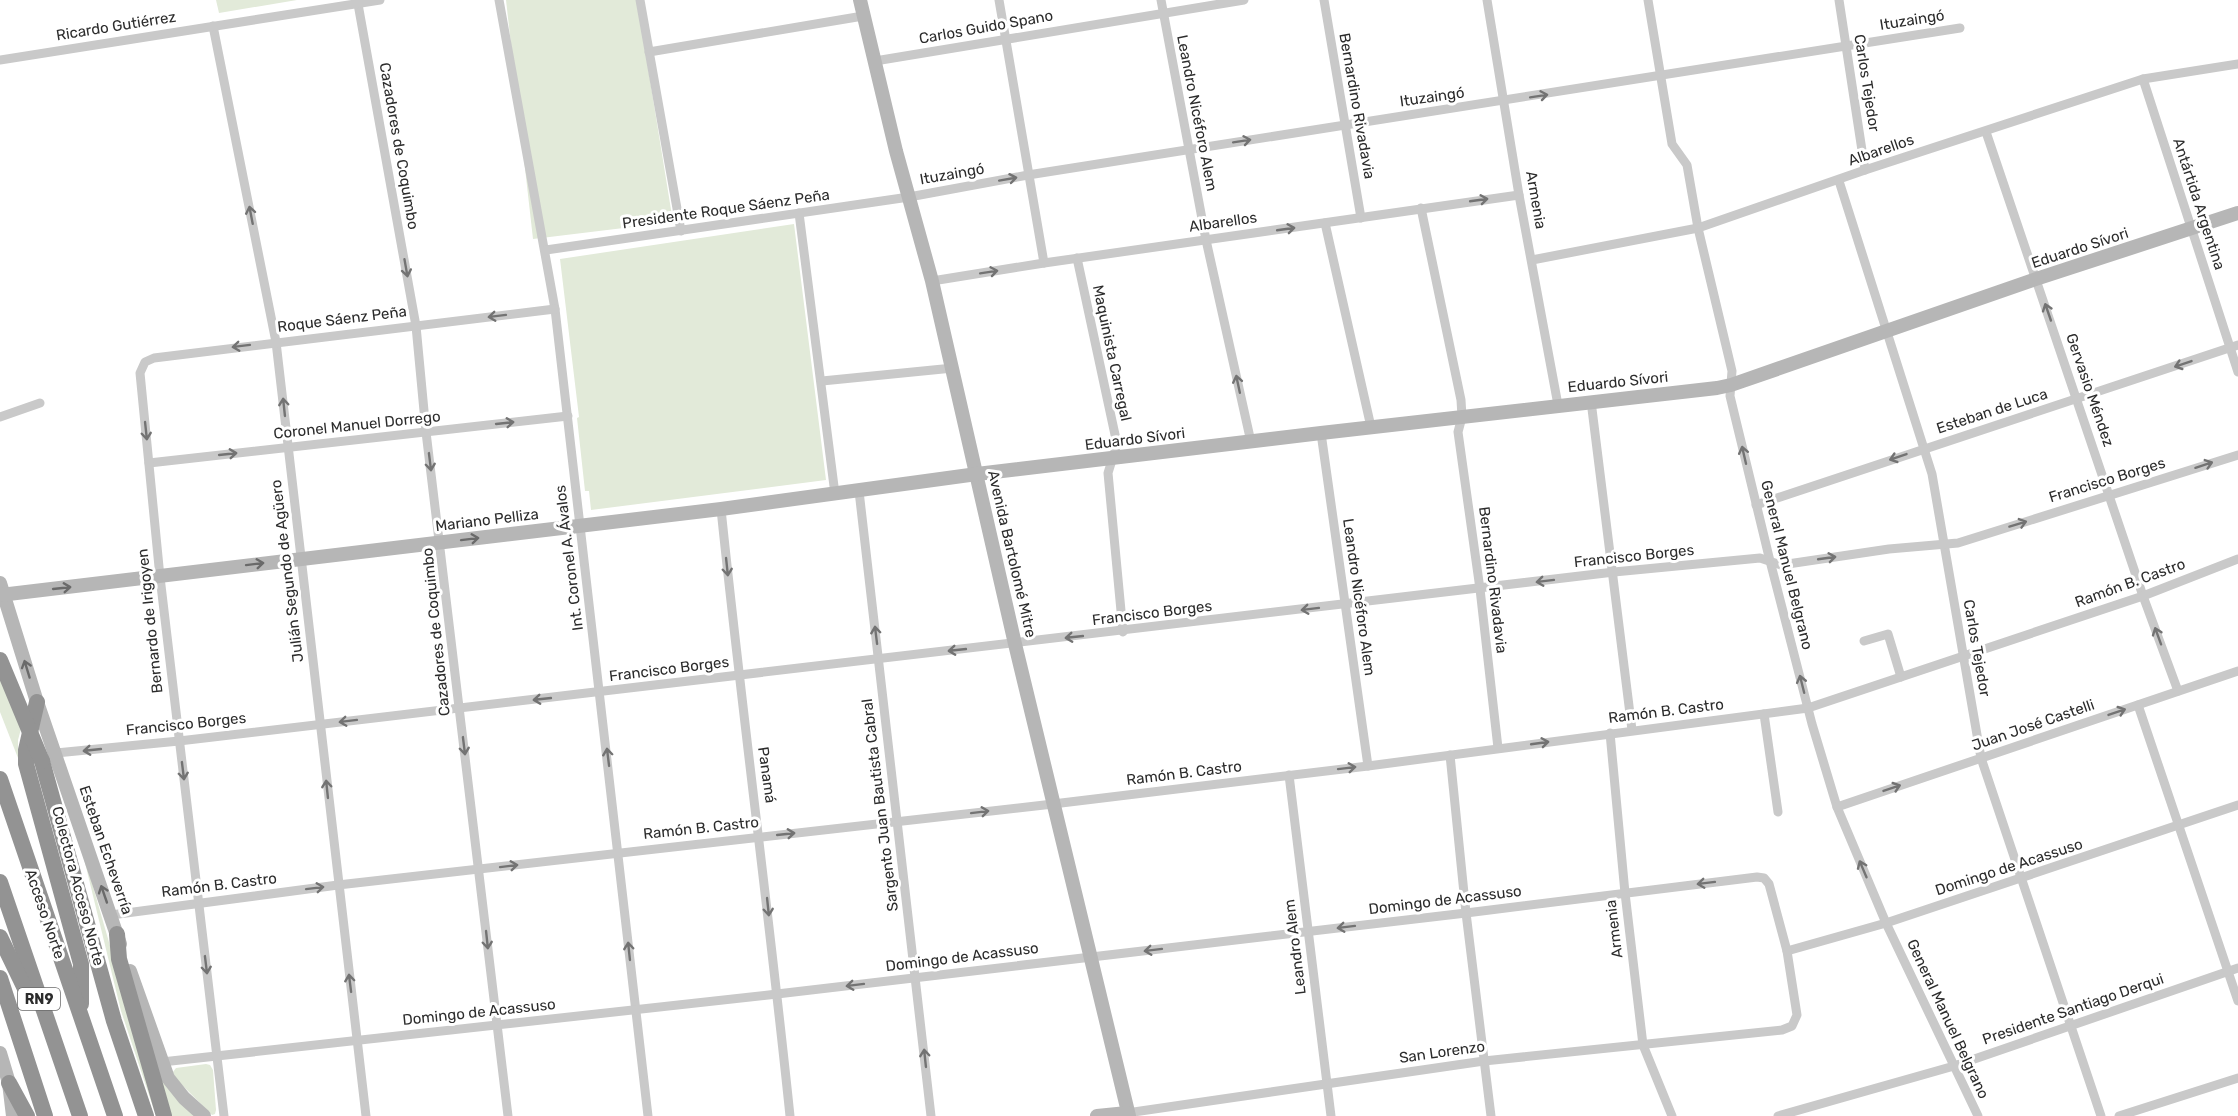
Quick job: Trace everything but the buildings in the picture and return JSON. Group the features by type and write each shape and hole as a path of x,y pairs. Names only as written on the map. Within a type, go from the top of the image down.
{"highway":[{"name":"Colectora Acceso Norte","path":"0,660 49,757 114,1021 146,1116"},
{"path":"37,702 26,750 26,764 81,964 81,1020"},
{"name":"Acceso Norte","path":"0,779 115,1116"},
{"name":"RN9","path":"0,882 80,1116"},
{"path":"117,934 119,959 164,1116"},
{"path":"0,938 61,1063"},
{"path":"0,978 45,1116"},
{"path":"4,1083 27,1116"}],"street":[{"name":"Ricardo Gutiérrez","path":"0,60 380,0"},
{"name":"Int. Coronel A. Ávalos","path":"499,0 555,309 648,1116"},
{"path":"640,0 681,231"},
{"name":"Avenida Bartolomé Mitre","path":"860,0 932,281 1015,644 1128,1114"},
{"path":"999,0 1044,263"},
{"name":"Leandro Nicéforo Alem","path":"1161,0 1206,240 1251,442"},
{"name":"Carlos Guido Spano","path":"874,61 1244,0"},
{"name":"Bernardino Rivadavia","path":"1324,0 1361,218"},
{"name":"Armenia","path":"1487,0 1519,195 1558,405"},
{"name":"General Manuel Belgrano","path":"1648,0 1672,144 1687,165 1698,228 1732,371 1730,396 1808,708 1837,807 1886,923 1978,1116"},
{"name":"Carlos Tejedor","path":"1839,0 1865,170"},
{"name":"Cazadores de Coquimbo","path":"358,4 416,326 426,432 508,1116"},
{"path":"649,52 863,16"},
{"name":"Julián Segundo de Agüero","path":"213,26 276,342 366,1116"},
{"name":"Ituzaingó","path":"909,196 1960,28"},
{"name":"Albarellos","path":"1532,260 1698,228 1839,181 1865,170 2143,79 2238,64"},
{"name":"Antártida Argentina","path":"2143,79 2191,229 2234,346 2238,372"},
{"name":"Gervasio Méndez","path":"1986,132 2143,596 2178,691"},
{"name":"Carlos Tejedor","path":"1839,181 1932,474 1982,758 2101,1116"},
{"name":"Albarellos","path":"932,281 1519,195"},
{"name":"Presidente Roque Sáenz Peña","path":"546,250 909,196"},
{"name":"Bernardino Rivadavia","path":"1421,208 1461,399 1462,417 1458,432 1480,588 1498,748"},
{"path":"799,213 836,494"},
{"name":"Eduardo Sívori","path":"977,474 1731,385 2036,279 2238,213"},
{"path":"1325,223 1371,428"},
{"name":"Maquinista Carregal","path":"1077,258 1117,444 1108,473 1123,632"},
{"name":"Roque Sáenz Peña","path":"140,373 145,362 154,358 555,309"},
{"name":"Esteban de Luca","path":"1756,505 2234,346"},
{"path":"822,381 952,369"},
{"name":"Bernardo de Irigoyen","path":"140,373 160,577 224,1116"},
{"path":"1592,401 1632,730"},
{"path":"0,417 40,403"},
{"name":"Coronel Manuel Dorrego","path":"149,463 568,416"},
{"name":"Leandro Nicéforo Alem","path":"1321,433 1368,766"},
{"name":"Francisco Borges","path":"49,757 1123,632 1614,572 1760,558 1781,565 1889,549 1958,543 2238,455"},
{"name":"Mariano Pelliza","path":"1,591 160,577 721,509 977,474"},
{"name":"Sargento Juan Bautista Cabral","path":"859,491 931,1116"},
{"name":"Panamá","path":"721,509 739,676 760,836 790,1116"},
{"name":"Ramón B. Castro","path":"111,915 338,885 1368,766 1808,708 2143,596 2238,559"},
{"name":"Esteban Echeverría","path":"1,591 37,702 49,757 111,915 168,1078 204,1116"},
{"path":"1864,641 1888,634 1900,677"},
{"name":"Juan José Castelli","path":"1837,807 2238,670"},
{"path":"2138,705 2178,826 2233,970 2238,1001"},
{"path":"1764,714 1778,812"},
{"name":"Armenia","path":"1610,733 1625,893 1643,1044 1672,1116"},
{"path":"1450,755 1466,913 1491,1116"},
{"name":"Leandro Alem","path":"1289,775 1331,1116"},
{"name":"Domingo de Acassuso","path":"162,1062 777,994 1757,877 1764,878 1769,884 1787,951 1886,923 2238,805"},
{"name":"San Lorenzo","path":"1096,1116 1128,1114 1327,1086 1484,1061 1782,1030 1792,1026 1797,1015 1787,951"},
{"name":"Presidente Santiago Derqui","path":"1778,1116 1954,1066 2233,970"},
{"path":"0,1053 4,1083 13,1116"},
{"path":"2120,1116 2238,1078"}],"green space":[{"path":"216,0 297,0 219,13"},
{"path":"506,0 637,0 673,222 533,239"},
{"path":"794,224 826,480 591,510 589,491 585,491 577,418 579,417 560,259"},
{"path":"0,678 22,725 18,740 18,758 0,712"},
{"path":"78,834 131,1019 156,1116 121,1011"},
{"path":"147,1034 169,1088 195,1116 167,1116"},
{"path":"210,1065 213,1070 216,1110 212,1115 175,1078 173,1072 176,1068"}]}
